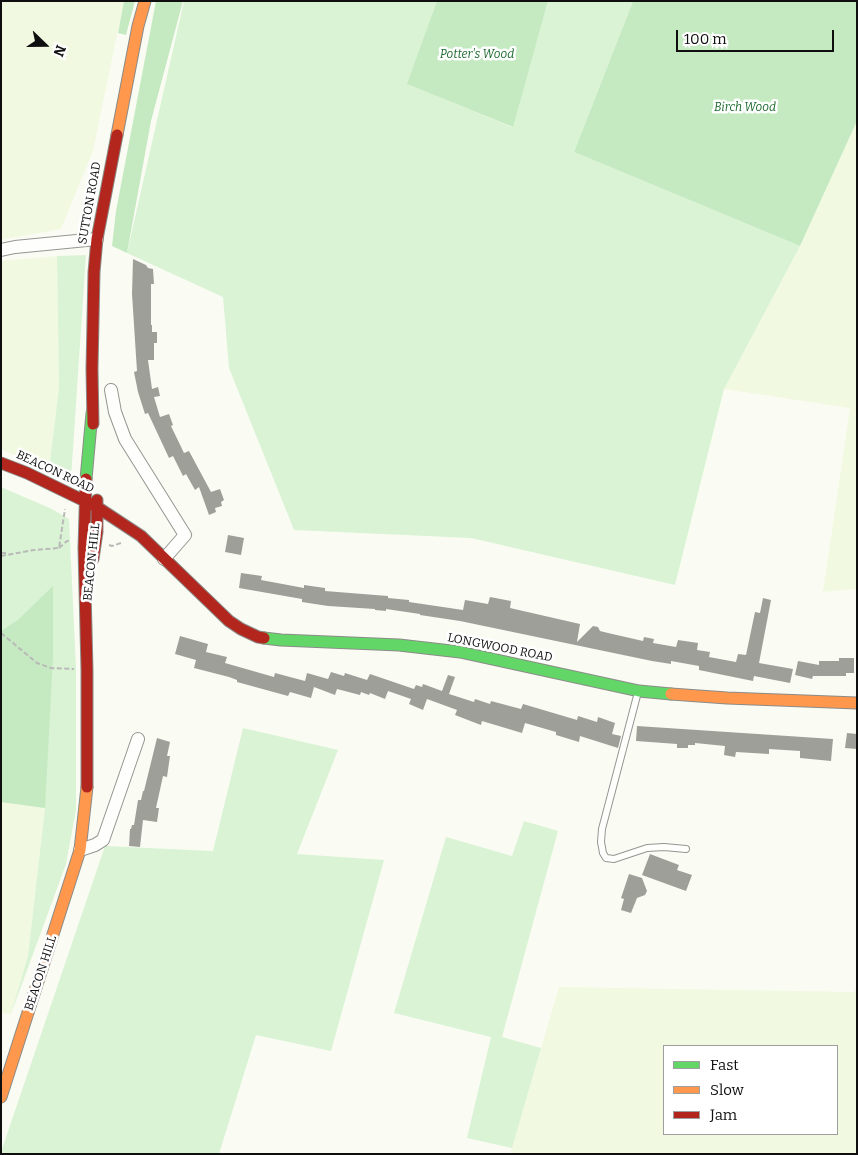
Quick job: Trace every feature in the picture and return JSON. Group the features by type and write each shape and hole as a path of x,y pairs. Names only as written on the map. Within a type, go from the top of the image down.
{"main road":[{"name":"SUTTON ROAD","path":"85,514 86,471 92,413 94,282 97,239 136,35 145,1"},
{"name":"SUTTON ROAD","path":"92,413 98,474"},
{"name":"BEACON ROAD","path":"1,464 27,473 97,507"},
{"name":"BEACON ROAD","path":"1,464 15,476 85,514"},
{"path":"97,507 98,488"},
{"name":"LONGWOOD ROAD","path":"97,507 141,536 229,621 258,637 281,640 399,645 460,652 638,691 727,698 857,704"},
{"name":"BEACON HILL","path":"86,616 97,532 97,507"},
{"name":"LONGWOOD ROAD","path":"85,514 164,559"},
{"name":"BEACON HILL","path":"1,1096 80,850 87,793 85,514"}],"street":[{"path":"1,250 15,246 97,239"},
{"path":"111,390 115,412 125,439 185,535 164,559"},
{"path":"80,850 103,840 138,739"}],"lane":[{"path":"638,691 602,829 601,842 603,853 606,858 614,859 647,848 686,849"}],"path":[{"path":"59,548 65,509"},
{"path":"1,554 59,548 67,542 75,541"},
{"path":"105,544 112,546 121,543"},
{"path":"1,633 38,663 51,668 87,670"}],"green space":[{"path":"1,1 124,1 93,151 61,229 1,240"},
{"path":"124,1 135,1 126,35 118,33"},
{"path":"156,1 183,1 151,121 127,253 112,246 116,211"},
{"path":"184,1 437,1 408,84 512,127 548,1 633,1 574,152 800,246 724,389 675,585 471,538 294,530 229,368 223,297 127,253"},
{"name":"Potter's Wood","path":"437,1 548,1 513,127 407,84"},
{"name":"Birch Wood","path":"633,1 857,1 857,121 800,246 574,152"},
{"path":"857,121 857,589 823,592 850,408 724,389 800,246"},
{"path":"86,255 71,478 49,471 59,387 57,256"},
{"path":"57,256 59,387 49,471 1,449 1,261"},
{"path":"1,487 52,509 69,519 76,668 76,810 66,864 11,1014 28,956 45,808 1,802"},
{"path":"53,586 53,657 45,808 1,802 1,631 18,620"},
{"path":"243,728 338,750 297,854 384,860 331,1051 256,1035 219,1154 3,1154 1,1152 105,846 213,851"},
{"path":"1,802 45,808 28,956 11,1014 1,1013"},
{"path":"524,821 558,831 502,1037 541,1048 512,1148 467,1138 491,1037 394,1013 446,837 512,856"},
{"path":"857,983 857,1154 510,1154 559,987 855,992"}],"building":[{"path":"133,259 153,269 154,284 151,284 151,325 152,332 157,332 157,343 154,343 154,360 148,360 152,389 158,387 160,396 154,397 160,417 169,414 173,425 171,426 184,453 189,451 211,492 220,489 224,500 221,502 222,506 215,508 216,512 209,515 199,487 195,490 186,474 183,476 173,456 169,458 148,413 145,414 138,392 134,372 137,371 132,294"},
{"path":"228,535 244,538 241,555 225,552"},
{"path":"241,573 262,576 261,580 304,588 304,585 325,588 325,591 388,596 388,598 409,600 409,602 463,610 465,600 488,604 490,597 511,601 510,608 580,624 577,642 593,626 598,627 600,631 643,641 644,637 654,639 653,643 676,647 678,640 698,643 697,650 710,652 709,657 736,662 738,654 746,655 755,612 760,613 763,598 771,600 759,663 793,669 790,683 754,676 753,681 699,670 699,666 671,661 671,664 652,661 460,621 386,609 386,611 302,602 302,599 239,588"},
{"path":"180,636 208,644 206,652 227,657 225,663 274,677 275,673 305,681 307,673 328,679 331,672 344,676 345,673 367,680 370,674 414,689 416,685 422,687 423,684 442,691 448,675 455,677 449,694 474,702 475,699 490,704 491,701 521,709 523,704 577,720 578,716 597,722 598,717 615,723 612,734 621,736 618,748 580,736 579,742 556,735 556,732 525,723 522,733 482,721 481,725 455,715 457,710 427,699 423,710 409,704 411,699 388,691 385,699 370,693 369,695 361,692 360,695 337,689 335,695 314,687 311,698 290,692 288,696 194,668 196,660 175,654"},
{"path":"839,658 854,658 854,673 846,673 846,676 813,676 812,679 795,675 798,661 819,665 819,661 839,661"},
{"path":"637,726 833,739 831,761 800,758 800,751 769,749 769,754 736,752 735,757 724,755 725,746 695,743 695,745 688,745 688,748 677,748 677,744 636,741"},
{"path":"847,733 857,734 857,749 845,748"},
{"path":"157,738 170,742 167,756 170,756 167,777 163,776 156,808 159,808 157,822 143,820 140,847 129,846 130,829 134,825 138,800 141,800 144,791"},
{"path":"650,854 679,865 677,870 692,875 686,891 642,875"},
{"path":"629,874 642,878 647,891 645,895 637,898 631,913 621,910 624,899 621,898"}],"traffic: fast":[{"path":"86,479 92,413"},
{"path":"264,638 399,645 460,652 639,691 671,694"}],"traffic: slow":[{"path":"117,135 138,26 145,1"},
{"path":"671,694 857,703"},
{"path":"1,1097 80,850 87,787"}],"traffic: jam":[{"path":"93,424 94,272 97,239 117,135"},
{"path":"1,463 27,473 97,507 141,536 229,621 241,629 264,638"},
{"path":"86,479 84,548 87,787"},
{"path":"93,559 97,532 97,500"}]}
